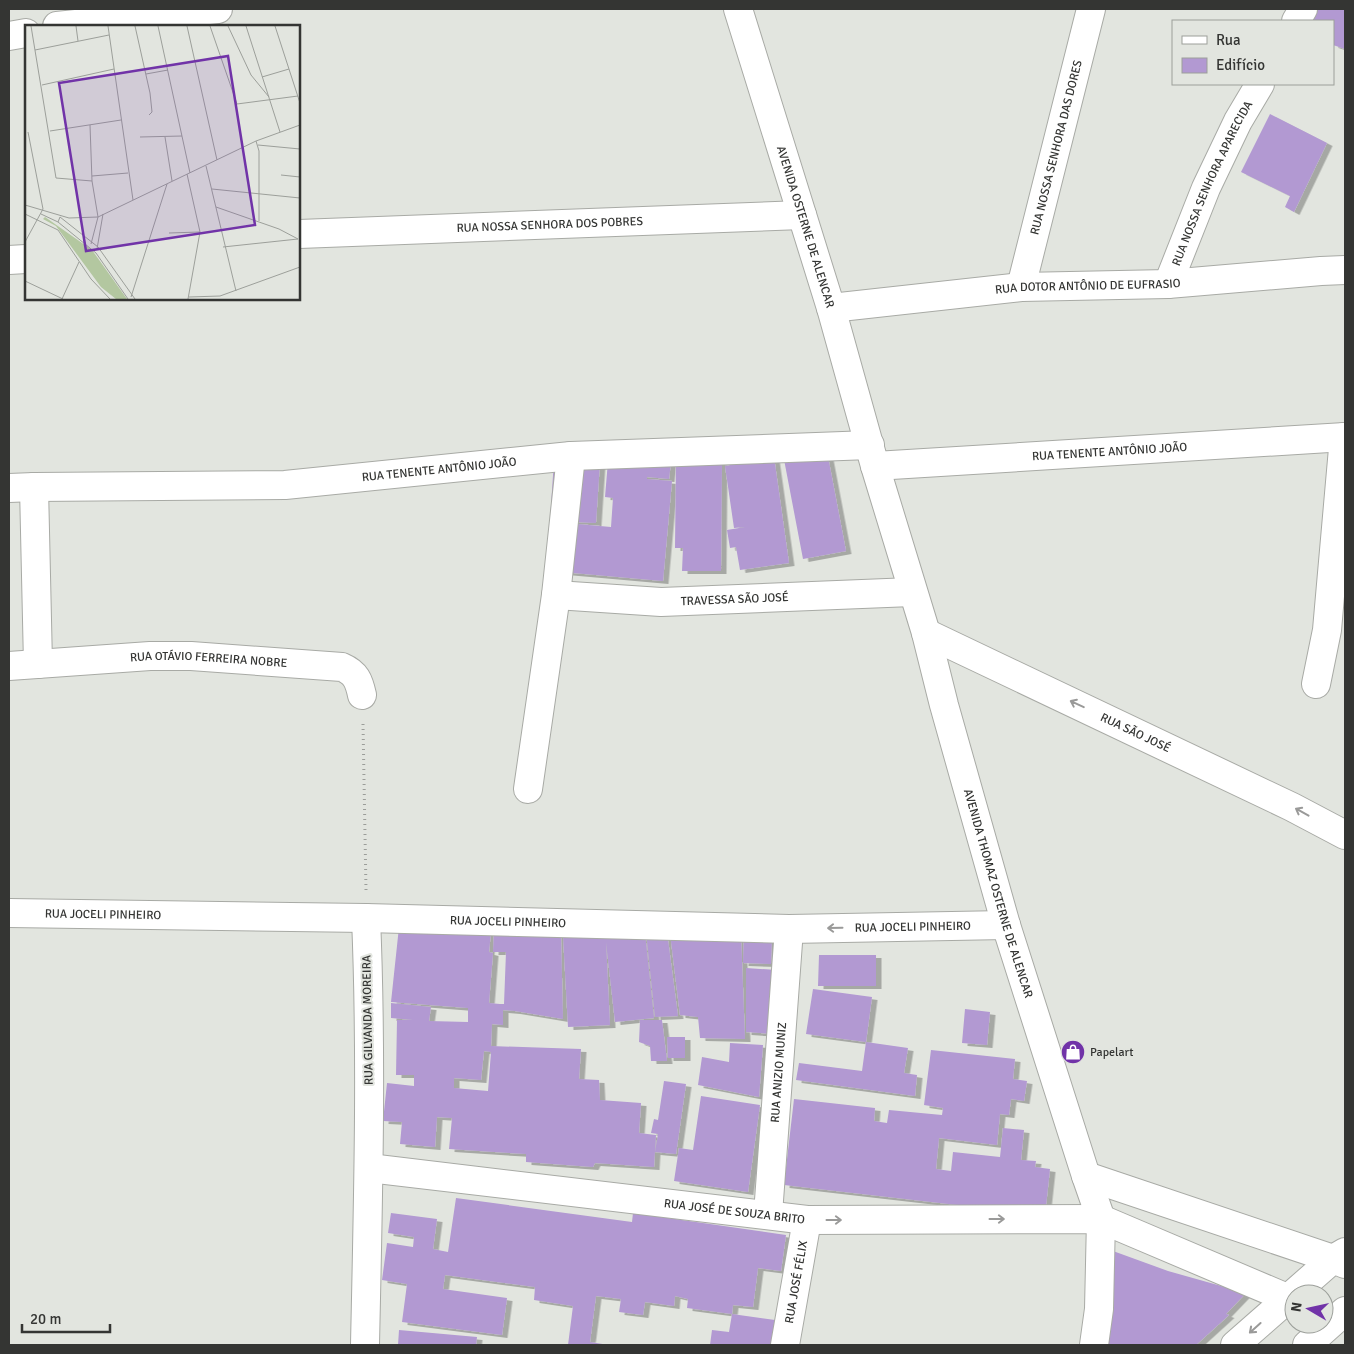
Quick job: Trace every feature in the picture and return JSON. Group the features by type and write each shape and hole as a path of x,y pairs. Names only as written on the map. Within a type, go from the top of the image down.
{"main road":[{"path":"66,25 218,9"},
{"name":"AVENIDA OSTERNE DE ALENCAR","path":"738,9 831,308 872,455"},
{"name":"RUA NOSSA SENHORA DAS DORES","path":"1021,287 1091,9"},
{"path":"1297,20 1303,9"},
{"path":"9,36 25,32"},
{"name":"RUA NOSSA SENHORA APARECIDA","path":"1168,284 1206,188 1238,121 1259,85"},
{"name":"RUA NOSSA SENHORA DOS POBRES","path":"300,234 802,215"},
{"path":"9,260 25,259"},
{"name":"RUA DOTOR ANTÔNIO DE EUFRASIO","path":"831,308 1021,287 1168,284 1345,270"},
{"path":"1316,684 1327,630 1345,437"},
{"name":"RUA TENENTE ANTÔNIO JOÃO","path":"21,488 285,484 572,456 872,455 1266,443 1345,437"},
{"name":"AVENIDA THOMAZ OSTERNE DE ALENCAR","path":"872,455 926,633 944,705 1006,925 1086,1176 1102,1219 1098,1309 1094,1345"},
{"path":"528,789 556,595 572,456"},
{"path":"21,488 38,664"},
{"name":"TRAVESSA SÃO JOSÉ","path":"556,595 661,602 912,592"},
{"name":"RUA SÃO JOSÉ","path":"926,633 1292,807 1345,835"},
{"name":"RUA OTÁVIO FERREIRA NOBRE","path":"9,666 150,656 191,656 342,667 352,671 358,680 362,694"},
{"name":"RUA JOCELI PINHEIRO","path":"9,913 366,918 790,929 1006,925"},
{"name":"RUA GILVANDA MOREIRA","path":"365,1345 369,1168 369,980 366,918"},
{"name":"RUA ANIZIO MUNIZ","path":"768,1214 790,929"},
{"name":"RUA JOSÉ DE SOUZA BRITO","path":"369,1168 808,1220 1102,1219"},
{"path":"1086,1176 1341,1258"},
{"path":"1102,1219 1284,1297"},
{"name":"RUA JOSÉ FÉLIX","path":"785,1345 808,1220"},
{"path":"1310,1284 1341,1258"},
{"path":"1236,1345 1284,1306"},
{"path":"1307,1345 1335,1315"}],"path":[{"path":"362,694 366,918"}],"building":[{"path":"1315,9 1345,9 1345,49 1334,45 1334,20 1311,20"},
{"path":"1270,114 1327,143 1294,212 1285,207 1290,196 1241,172"},
{"path":"825,441 846,551 803,559 782,449"},
{"path":"672,454 669,479 647,477 647,479 672,481 663,581 551,571 555,522 611,527 613,498 605,497 608,461"},
{"path":"774,457 789,563 740,570 736,547 730,548 727,530 745,527 734,528 725,466"},
{"path":"676,459 722,459 721,571 682,571 683,548 675,548"},
{"path":"554,460 600,462 596,523 550,521"},
{"path":"399,927 491,932 489,952 493,953 489,1003 500,1004 504,1004 506,952 493,952 494,932 518,933 539,937 540,933 561,935 563,1019 503,1010 503,1025 492,1024 491,1046 581,1049 579,1079 599,1080 600,1100 641,1103 639,1133 656,1135 654,1167 595,1163 593,1167 526,1162 526,1154 449,1149 452,1118 437,1117 435,1147 400,1144 402,1122 383,1121 387,1083 414,1086 414,1075 396,1075 397,1020 413,1020 391,1018 391,1003 431,1007 429,1021 468,1022 468,1008 391,1002","holes":["484,1051 491,1052 488,1091 454,1088 454,1078 481,1080"]},
{"path":"646,932 667,932 678,1016 655,1017"},
{"path":"645,933 654,1018 615,1022 606,942 610,1025 568,1027 563,935"},
{"path":"670,933 741,935 745,1039 700,1038 698,1017 680,1015"},
{"path":"744,934 772,935 771,964 743,963"},
{"path":"819,955 876,955 876,986 818,986"},
{"path":"746,968 777,970 774,1034 746,1032"},
{"path":"813,989 872,997 866,1042 806,1034"},
{"path":"965,1009 990,1012 987,1045 962,1043"},
{"path":"640,1020 662,1020 667,1061 651,1061 650,1046 639,1042"},
{"path":"667,1037 685,1037 685,1058 668,1058"},
{"path":"866,1042 908,1048 904,1073 917,1075 915,1096 796,1080 799,1063 862,1071"},
{"path":"730,1043 763,1045 759,1097 698,1085 702,1057 729,1062"},
{"path":"931,1050 1015,1059 1013,1079 1027,1081 1024,1101 1011,1099 1009,1115 1000,1114 997,1145 939,1138 936,1169 951,1171 953,1152 1000,1157 1003,1128 1024,1130 1021,1160 1036,1161 1035,1167 1050,1169 1045,1215 784,1185 794,1099 875,1108 874,1121 887,1123 889,1110 942,1115 943,1108 924,1105"},
{"path":"664,1081 686,1084 676,1154 655,1152 658,1134 651,1133 654,1119 658,1120"},
{"path":"701,1096 760,1105 748,1192 674,1181 679,1148 693,1150"},
{"path":"456,1198 632,1222 633,1213 786,1235 781,1271 758,1268 753,1307 733,1305 732,1314 687,1308 688,1299 675,1296 674,1306 645,1302 643,1315 619,1312 621,1299 596,1296 590,1342 609,1345 568,1345 573,1306 534,1300 535,1287 445,1275 443,1289 507,1298 502,1335 402,1322 407,1284 382,1280 387,1243 413,1247 414,1237 388,1233 391,1213 437,1219 433,1249 448,1252"},
{"path":"1113,1251 1168,1271 1246,1293 1226,1314 1229,1315 1196,1345 1103,1345"},
{"path":"732,1314 775,1320 771,1345 710,1345 712,1330 729,1332"},
{"path":"399,1330 477,1337 476,1345 398,1345"}],"place":[{"name":"Papelart","path":"1073,1052"}]}
